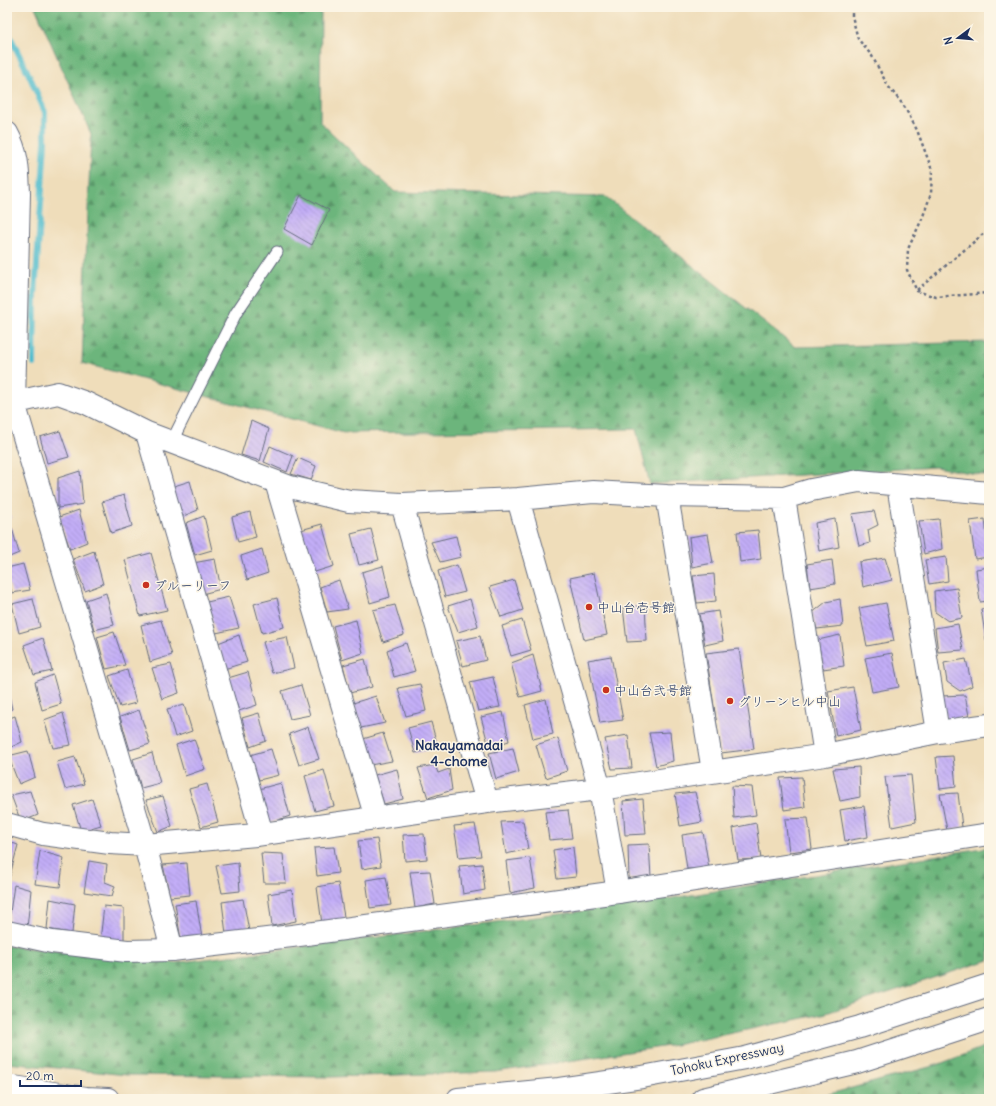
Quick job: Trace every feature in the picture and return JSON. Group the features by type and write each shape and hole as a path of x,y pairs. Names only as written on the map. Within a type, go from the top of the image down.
{"main road":[{"path":"7,132 14,145 18,164 13,194 10,403 145,845 172,950"},
{"path":"10,403 58,393 86,403 171,443 276,482 290,487 349,501 402,504 518,499 593,492 667,496 784,498 811,490 859,481 989,493"},
{"path":"147,433 262,834"},
{"path":"276,482 376,818"},
{"path":"898,485 938,732"},
{"path":"667,496 713,771"},
{"path":"784,498 825,755"},
{"path":"518,499 600,789 618,892"},
{"path":"402,504 487,802"},
{"path":"7,824 43,834 110,843 145,845 262,834 487,802 600,789 825,755 938,732 989,725"},
{"path":"7,932 52,942 127,950 172,950 292,936 618,892 989,834"},
{"name":"Tohoku Expressway","path":"458,1099 559,1090 642,1077 745,1058 860,1028 989,985"},
{"path":"702,1099 857,1062 989,1019"},
{"path":"7,1086 86,1098 108,1099"}],"lane":[{"path":"171,443 236,313 277,252"}],"path":[{"path":"852,7 852,16 858,39 872,56 888,86 904,106 917,130 932,170 931,194 922,219 908,248 907,270 917,291 936,297 989,292"},
{"path":"917,291 989,229"}],"green space":[{"path":"35,7 321,7 320,122 395,192 606,197 795,347 989,342 989,476 935,467 650,484 636,429 344,433 82,363 91,134"},
{"path":"989,847 989,960 823,1014 675,1045 495,1072 331,1077 127,1075 7,1063 7,946 174,963 623,906"},
{"path":"989,1045 989,1099 811,1099 937,1065"}],"building":[{"path":"301,195 329,210 312,245 284,229"},
{"path":"251,421 269,429 260,461 241,455"},
{"path":"60,431 69,457 47,463 40,437"},
{"path":"270,446 293,456 287,472 264,462"},
{"path":"298,458 316,466 311,480 291,474"},
{"path":"80,471 83,504 58,508 58,478"},
{"path":"190,481 198,510 181,517 171,487"},
{"path":"124,495 132,526 111,533 102,502"},
{"path":"7,508 11,518 7,519"},
{"path":"79,510 87,542 70,549 59,517"},
{"path":"874,511 878,525 868,530 870,543 859,546 852,514"},
{"path":"250,512 256,537 238,542 232,517"},
{"path":"204,516 212,550 195,555 186,523"},
{"path":"835,519 839,547 819,551 815,523"},
{"path":"939,519 942,549 924,554 919,521"},
{"path":"985,519 989,557 975,559 970,521"},
{"path":"322,524 334,566 315,572 301,530"},
{"path":"12,528 19,553 7,558 7,529"},
{"path":"371,529 379,560 359,565 351,534"},
{"path":"758,530 761,559 740,562 737,532"},
{"path":"708,534 713,563 692,567 689,537"},
{"path":"456,536 461,557 440,562 431,542"},
{"path":"262,549 268,573 247,580 241,556"},
{"path":"94,551 103,584 85,591 73,559"},
{"name":"ブルーリーフ","path":"151,553 167,610 140,616 125,560"},
{"path":"946,557 948,581 929,584 925,560"},
{"path":"885,558 892,580 863,587 859,562"},
{"path":"215,559 221,589 202,594 193,563"},
{"path":"832,560 835,584 810,588 807,564"},
{"path":"23,564 30,590 12,593 7,577 7,568"},
{"path":"457,565 465,592 445,597 438,571"},
{"path":"383,566 390,597 370,603 362,572"},
{"path":"989,567 989,601 980,602 976,569"},
{"name":"中山台壱号館","path":"594,573 607,635 584,640 570,578"},
{"path":"714,574 716,601 697,603 693,576"},
{"path":"339,580 348,609 327,612 320,587"},
{"path":"514,580 523,610 501,617 490,587"},
{"path":"957,588 962,618 948,621 935,612 934,591"},
{"path":"106,593 114,625 94,630 86,600"},
{"path":"229,597 239,628 216,633 207,602"},
{"path":"277,598 284,627 262,633 254,604"},
{"path":"33,599 40,627 19,633 12,604"},
{"path":"470,599 478,626 458,632 448,606"},
{"path":"840,599 843,626 817,629 812,613 826,602"},
{"path":"886,603 894,641 867,646 859,608"},
{"path":"395,605 404,635 383,642 373,610"},
{"path":"645,606 647,641 627,642 623,607"},
{"path":"989,607 989,639 986,640 981,609"},
{"path":"718,611 723,641 705,645 699,614"},
{"path":"161,620 172,655 150,662 141,625"},
{"path":"356,620 363,653 342,660 333,626"},
{"path":"522,620 531,650 511,656 502,626"},
{"path":"958,624 963,650 938,652 935,628"},
{"path":"114,632 125,665 106,669 97,637"},
{"path":"239,635 247,662 224,669 218,643"},
{"path":"840,635 844,666 823,669 818,640"},
{"path":"480,636 486,660 463,666 456,641"},
{"path":"287,637 294,668 272,673 263,642"},
{"path":"43,638 52,671 34,675 24,645"},
{"path":"406,643 415,671 394,677 387,650"},
{"path":"987,644 989,644 989,655 988,655"},
{"name":"グリーンヒル中山","path":"739,649 754,749 721,753 706,653"},
{"path":"892,653 899,687 872,692 865,658"},
{"path":"533,655 542,691 520,697 511,663"},
{"name":"中山台弐号館","path":"611,656 623,720 600,723 588,660"},
{"path":"365,659 372,687 350,693 343,665"},
{"path":"966,659 972,686 960,691 947,682 944,663"},
{"path":"171,664 179,693 162,699 152,668"},
{"path":"127,670 136,703 120,707 109,676"},
{"path":"248,672 257,705 239,711 228,678"},
{"path":"53,675 61,704 42,710 35,682"},
{"path":"493,677 500,707 478,711 470,682"},
{"path":"420,684 426,711 406,716 398,688"},
{"path":"301,685 310,715 290,719 282,691"},
{"path":"853,687 861,730 836,736 828,691"},
{"path":"8,691 12,709 7,711 7,692"},
{"path":"965,695 969,716 947,720 941,696"},
{"path":"376,696 385,723 361,728 353,703"},
{"path":"546,699 553,734 533,739 525,705"},
{"path":"184,705 192,731 175,737 167,709"},
{"path":"139,710 150,744 130,750 120,717"},
{"path":"503,712 509,741 489,747 481,717"},
{"path":"63,713 71,745 53,748 44,720"},
{"path":"259,713 266,741 250,747 242,718"},
{"path":"15,716 22,742 7,749 7,719"},
{"path":"431,722 438,748 415,753 408,728"},
{"path":"308,727 319,759 299,765 289,734"},
{"path":"670,732 673,761 656,766 649,733"},
{"path":"383,733 392,761 370,765 363,739"},
{"path":"628,735 632,768 612,769 605,739"},
{"path":"558,738 567,771 546,778 536,745"},
{"path":"194,739 205,769 185,776 176,745"},
{"path":"513,748 519,772 496,779 489,753"},
{"path":"271,749 279,775 259,780 250,755"},
{"path":"28,751 35,777 19,784 8,756"},
{"path":"152,753 160,783 141,788 133,759"},
{"path":"953,756 956,787 940,789 936,757"},
{"path":"75,757 84,784 65,789 57,762"},
{"path":"435,765 438,773 449,769 452,790 428,798 418,768"},
{"path":"859,767 860,797 840,801 833,769"},
{"path":"397,769 403,799 384,804 375,775"},
{"path":"324,770 334,806 315,811 305,776"},
{"path":"911,775 916,822 892,827 885,777"},
{"path":"802,777 805,807 784,810 780,778"},
{"path":"281,783 290,816 269,823 259,789"},
{"path":"207,784 218,822 201,827 189,789"},
{"path":"732,786 752,787 756,815 734,818"},
{"path":"30,791 38,815 21,822 11,795"},
{"path":"695,792 702,822 680,826 675,794"},
{"path":"958,793 962,827 947,830 940,794"},
{"path":"163,796 172,826 158,832 146,800"},
{"path":"92,799 101,825 81,831 73,805"},
{"path":"643,799 646,834 625,835 623,801"},
{"path":"864,806 868,837 845,841 840,810"},
{"path":"568,810 572,838 549,840 545,812"},
{"path":"808,818 812,849 789,852 785,819"},
{"path":"523,821 528,849 506,854 501,822"},
{"path":"756,823 761,859 738,860 733,828"},
{"path":"475,824 481,856 459,858 454,826"},
{"path":"703,832 709,868 687,869 682,835"},
{"path":"424,834 427,859 405,861 403,835"},
{"path":"377,839 381,866 362,869 358,841"},
{"path":"7,841 18,845 9,879 7,878"},
{"path":"649,844 651,877 629,879 628,845"},
{"path":"334,847 338,873 317,876 314,848"},
{"path":"573,847 576,877 557,879 553,850"},
{"path":"40,851 64,858 60,887 35,884"},
{"path":"261,853 283,854 286,883 264,883"},
{"path":"530,858 535,888 510,893 506,861"},
{"path":"89,861 107,864 105,882 115,886 112,896 84,892"},
{"path":"187,863 190,895 170,897 163,865"},
{"path":"238,863 240,891 222,893 216,866"},
{"path":"482,864 485,890 463,894 459,866"},
{"path":"430,871 435,904 415,908 410,872"},
{"path":"386,877 391,905 370,908 366,880"},
{"path":"338,883 345,922 322,924 317,887"},
{"path":"14,885 31,890 27,928 8,926"},
{"path":"292,890 296,921 272,926 268,894"},
{"path":"50,899 75,904 72,933 47,929"},
{"path":"243,899 249,931 226,934 222,902"},
{"path":"196,901 202,938 181,940 175,904"},
{"path":"104,906 124,908 124,944 100,941"}],"waterway":[{"path":"7,30 45,112 45,142 35,295 34,364"}],"place":[{"name":"ブルーリーフ","path":"146,585"},
{"name":"中山台壱号館","path":"589,607"},
{"name":"中山台弐号館","path":"606,690"},
{"name":"グリーンヒル中山","path":"730,701"}],"district":[{"name":"Nakayamadai 4-chome","path":"459,754"}]}
